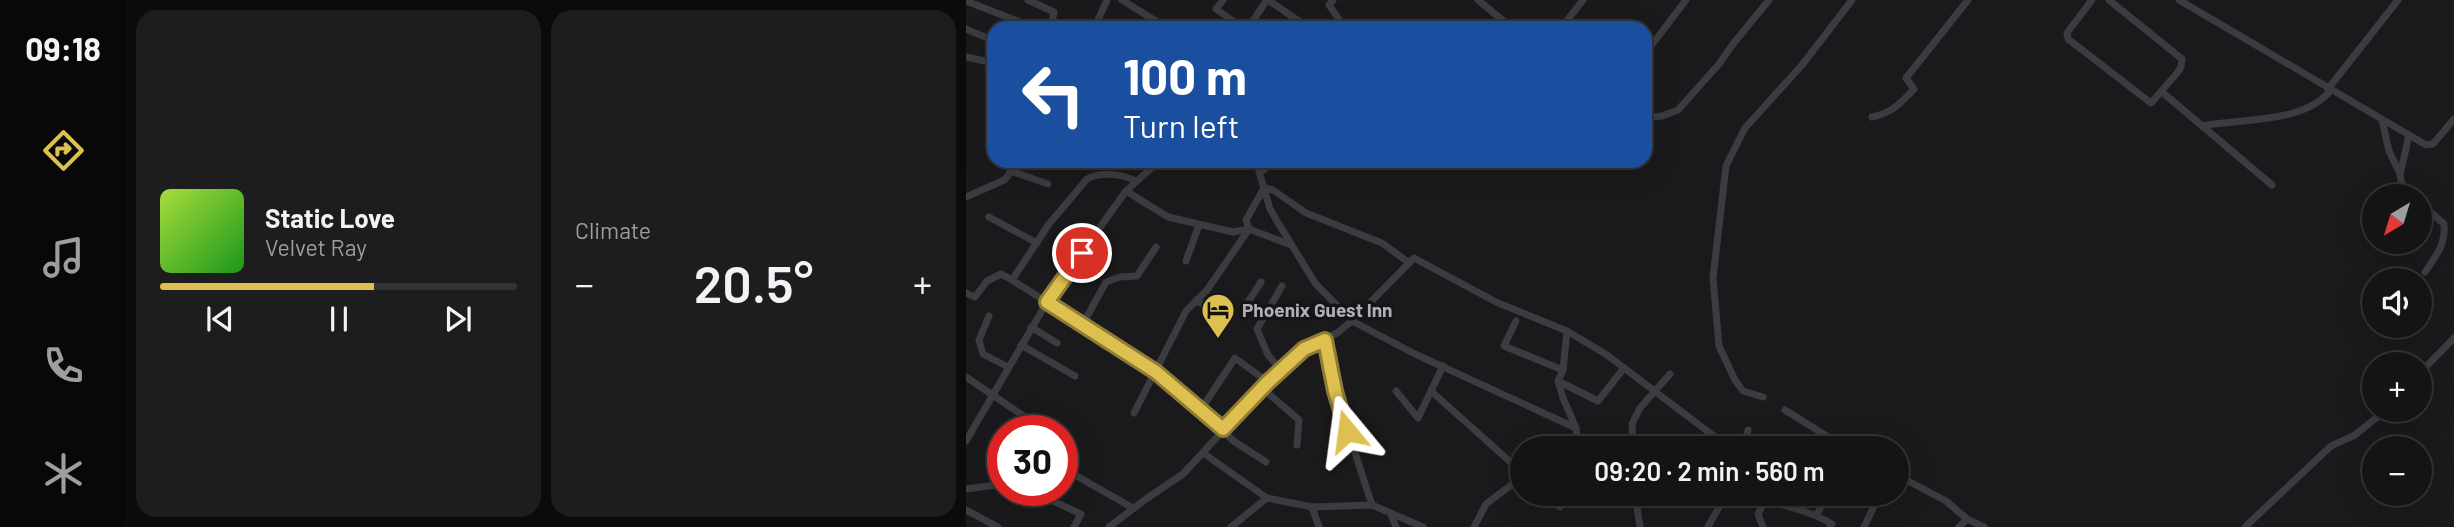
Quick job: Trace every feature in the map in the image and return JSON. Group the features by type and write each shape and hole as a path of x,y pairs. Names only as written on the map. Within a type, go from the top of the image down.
{"street":[{"path":"1028,0 1054,12 1052,21"},
{"path":"1097,21 1107,0"},
{"path":"1122,0 1156,21"},
{"path":"1223,0 1216,9 1234,21"},
{"path":"1251,21 1268,0 1299,21"},
{"path":"1478,0 1504,21"},
{"path":"1566,21 1583,0"},
{"path":"1652,45 1686,0"},
{"path":"1652,117 1678,110 1719,64 1769,0"},
{"path":"1763,397 1743,391 1719,346 1713,278 1726,166 1745,128 1802,65 1852,0"},
{"path":"1872,117 1897,107 1914,89 1906,78 1968,0"},
{"path":"2092,0 2067,33 2068,39 2151,103 2181,67 2182,59 2109,0"},
{"path":"2179,0 2429,146 2454,119"},
{"path":"2202,126 2227,121 2249,121 2307,109 2322,100 2398,0"},
{"path":"966,1 1017,21"},
{"path":"1330,2 1341,21"},
{"path":"966,29 987,38"},
{"path":"966,57 987,62"},
{"path":"2162,92 2272,185"},
{"path":"2382,120 2389,151 2400,175 2401,184"},
{"path":"2400,175 2409,135"},
{"path":"966,197 1004,180 1012,168"},
{"path":"966,441 1047,302 1126,191 1151,168"},
{"path":"1258,168 1270,209 1292,246 1315,283 1352,321 1576,428"},
{"path":"1260,173 1266,168"},
{"path":"1011,171 1048,184"},
{"path":"1012,280 1049,224 1087,180 1094,176 1121,174 1136,181"},
{"path":"1249,229 1246,220 1264,188"},
{"path":"1264,188 1273,190 1306,214 1381,243 1408,262"},
{"path":"1126,191 1168,218 1233,232 1249,229 1292,246"},
{"path":"2428,268 2439,253 2445,237 2444,224 2432,214"},
{"path":"989,217 1037,243"},
{"path":"1186,261 1199,225"},
{"path":"1134,413 1186,311 1207,290 1249,229"},
{"path":"1083,324 1106,282 1120,277 1138,276 1156,247"},
{"path":"1109,527 1183,474 1281,370 1304,349 1325,340 1352,321 1414,258 1496,302 1567,331 1607,355 1713,436"},
{"path":"966,293 975,296 987,281 1001,274 1012,280 1156,372 1235,442 1266,462"},
{"path":"1261,282 1246,305 1264,315"},
{"path":"1281,370 1268,355 1257,329 1282,286"},
{"path":"1196,300 1220,315"},
{"path":"989,316 979,340 983,354 1007,367"},
{"path":"1516,321 1504,346 1563,370"},
{"path":"1031,327 1057,343"},
{"path":"1567,331 1563,370 1558,382 1577,436"},
{"path":"2432,361 2454,338"},
{"path":"1325,340 1335,391 1372,505"},
{"path":"1021,345 1075,376"},
{"path":"1200,411 1236,358 1300,420 1297,445"},
{"path":"1396,391 1419,418 1443,366"},
{"path":"1558,382 1598,401 1624,368"},
{"path":"1632,436 1632,424 1640,408 1670,374"},
{"path":"966,376 1022,415"},
{"path":"1431,391 1510,462"},
{"path":"1785,410 1827,436"},
{"path":"2245,527 2331,446 2355,435 2371,422"},
{"path":"1746,436 1748,430"},
{"path":"1203,453 1267,498 1312,507 1372,505 1423,527"},
{"path":"1078,477 1133,508"},
{"path":"1909,481 1946,501 1967,519 1983,527"},
{"path":"966,489 987,486"},
{"path":"1474,527 1486,504 1510,488"},
{"path":"1231,527 1267,498"},
{"path":"1064,506 1081,514 1074,527"},
{"path":"1637,506 1640,527"},
{"path":"1708,527 1719,506"},
{"path":"1762,506 1758,514 1763,527"},
{"path":"1786,506 1817,515 1832,524 1830,527"},
{"path":"1817,515 1821,506"},
{"path":"1864,527 1874,506"},
{"path":"1312,507 1319,527"},
{"path":"966,510 998,527"},
{"path":"1391,514 1396,527"},
{"path":"1959,527 1967,519"}],"place":[{"name":"Phoenix Guest Inn","path":"1218,340"}],"route":[{"path":"1082,253 1047,302 1156,372 1223,429 1304,349 1325,340 1335,391 1347,431"}]}
